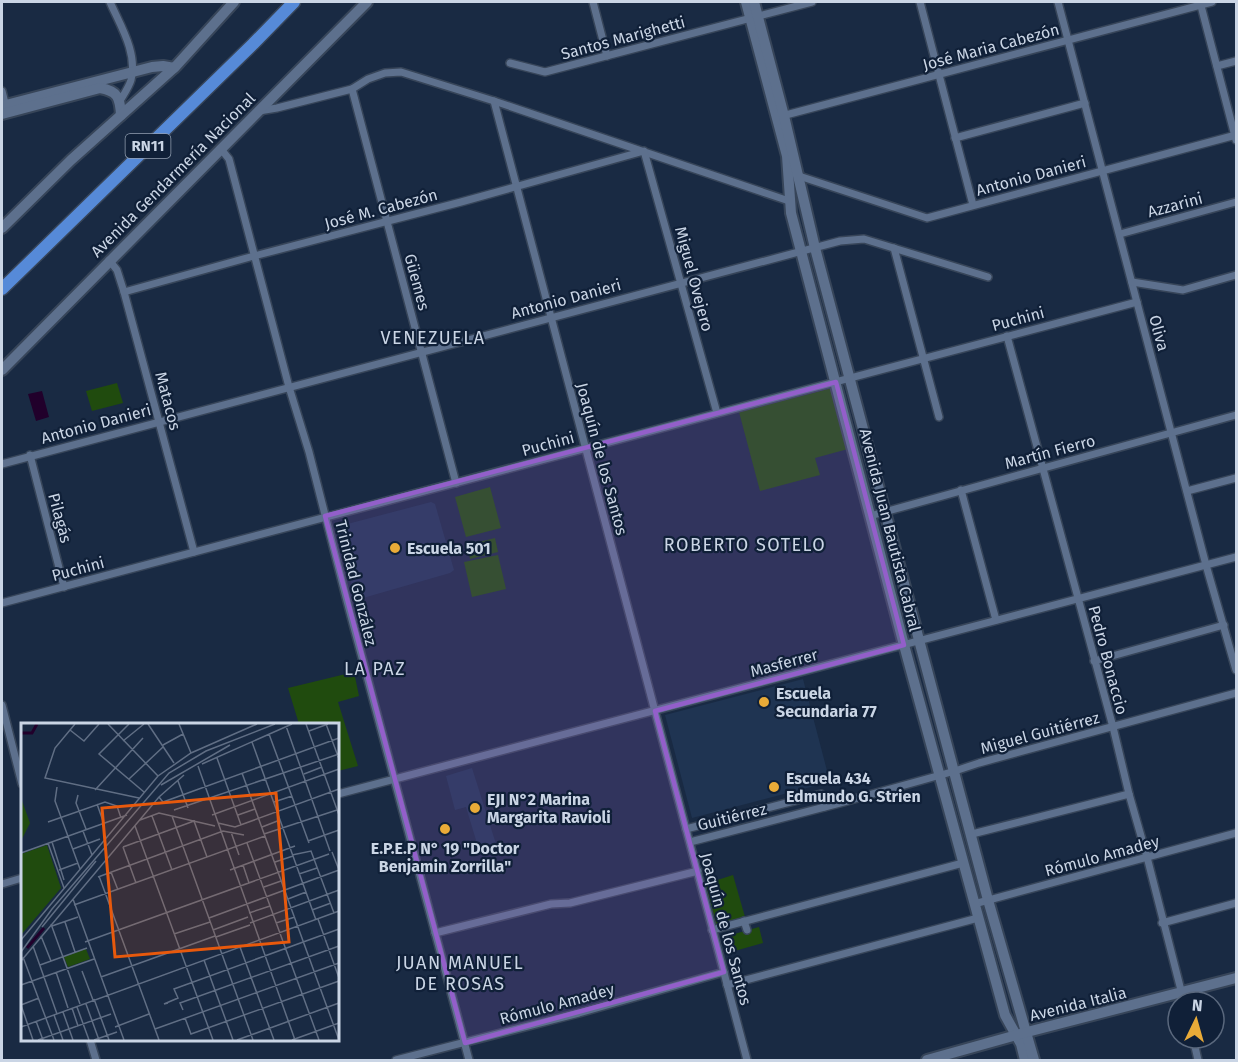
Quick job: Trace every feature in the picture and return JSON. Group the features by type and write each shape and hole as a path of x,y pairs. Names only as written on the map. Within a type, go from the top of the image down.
{"highway":[{"name":"RN11","path":"2,289 294,2"}],"main road":[{"path":"2,228 71,160 174,68 234,2"},
{"name":"Avenida Gendarmería Nacional","path":"2,370 366,2"},
{"name":"Avenida Juan Bautista Cabral","path":"746,2 754,17 799,176 815,248 972,834 1021,1034 1034,1060"},
{"name":"Avenida Juan Bautista Cabral","path":"754,2 754,17"},
{"path":"4,109 132,72 163,66 174,68"},
{"path":"4,109 100,88 115,93 120,101 121,115"},
{"name":"Avenida Juan Bautista Cabral","path":"781,117 790,184 789,201 801,251 903,645 974,904 1005,1015 1021,1034 1025,1060"},
{"name":"Avenida Italia","path":"1202,990 1236,978"},
{"name":"Avenida Italia","path":"927,1060 1021,1034 1166,1001"}],"street":[{"path":"110,2 131,53 130,83 120,101"},
{"path":"593,2 607,56"},
{"name":"Santos Marighetti","path":"510,63 545,72 812,2"},
{"path":"920,2 973,206"},
{"name":"Oliva","path":"1058,2 1206,565 1236,670"},
{"name":"José Maria Cabezón","path":"781,117 1201,3 1212,2"},
{"path":"1201,3 1236,137"},
{"path":"1217,66 1236,61"},
{"path":"259,111 352,88 385,73 401,72 494,101 789,201"},
{"name":"Güemes","path":"352,88 456,483"},
{"path":"2,91 4,109"},
{"name":"Joaquín de los Santos","path":"494,101 747,1060"},
{"path":"955,138 1085,103"},
{"name":"Antonio Danieri","path":"799,176 927,218 1236,137"},
{"name":"Trinidad González","path":"221,149 229,159 289,387 309,452 469,1060"},
{"name":"José M. Cabezón","path":"124,292 644,152"},
{"name":"Miguel Ovejero","path":"644,152 717,413"},
{"name":"Azzarini","path":"1120,234 1236,202"},
{"name":"Antonio Danieri","path":"2,464 840,241 864,239 988,277"},
{"path":"894,248 939,417"},
{"name":"Matacos","path":"109,260 117,270 124,292 194,552"},
{"path":"1132,282 1183,290 1236,275"},
{"name":"Puchini","path":"2,603 1137,302"},
{"name":"Pedro Bonaccio","path":"1007,336 1113,727 1180,990"},
{"name":"Martín Fierro","path":"870,516 961,489 1236,415"},
{"name":"Pilagás","path":"30,455 64,587"},
{"path":"1187,491 1236,478"},
{"path":"961,489 996,620"},
{"name":"Masferrer","path":"339,795 1236,557"},
{"path":"1094,661 1224,626"},
{"name":"Miguel Guitiérrez","path":"955,771 1236,693"},
{"path":"2,705 21,780"},
{"name":"Guitiérrez","path":"690,842 955,771"},
{"path":"686,830 821,794 824,807"},
{"path":"972,834 1129,794"},
{"name":"Rómulo Amadey","path":"974,904 1236,833"},
{"path":"712,930 963,863"},
{"path":"435,933 551,904 570,903 698,872"},
{"path":"2,884 21,878"},
{"path":"1162,922 1236,903"},
{"path":"727,984 978,918"},
{"path":"744,921 747,930"},
{"name":"Rómulo Amadey","path":"396,1060 724,972"},
{"path":"90,1041 96,1060"}],"highlighted area":[{"path":"836,382 904,645 655,711 724,972 465,1043 325,516"}],"shaded area":[{"path":"42,391 49,417 36,421 28,394"},
{"name":"Escuela 501","path":"431,502 435,504 454,570 356,600 336,527"},
{"path":"803,679 830,782 692,818 665,715"},
{"name":"EJI N°2 Marina Margarita Ravioli","path":"472,768 496,844 479,850 466,807 455,810 446,776"}],"green space":[{"path":"117,383 123,403 92,411 86,391"},
{"path":"832,388 848,449 815,458 820,475 760,491 739,412"},
{"path":"490,487 501,528 466,537 455,497"},
{"path":"495,538 498,552 470,559 467,545"},
{"path":"498,555 506,589 472,597 464,562"},
{"path":"354,672 359,696 338,702 358,766 339,771 339,723 299,723 288,688"},
{"path":"733,875 745,917 716,924 705,884"},
{"path":"759,927 763,943 731,952 727,936"}],"place":[{"name":"Escuela 501","path":"395,548"},
{"name":"Escuela Secundaria 77","path":"764,702"},
{"name":"Escuela 434 Edmundo G. Strien","path":"774,787"},
{"name":"EJI N°2 Marina Margarita Ravioli","path":"475,808"},
{"name":"E.P.E.P N° 19 \"Doctor Benjamin Zorrilla\"","path":"445,829"}],"district":[{"name":"VENEZUELA","path":"433,338"},
{"name":"ROBERTO SOTELO","path":"745,545"},
{"name":"LA PAZ","path":"375,669"},
{"name":"JUAN MANUEL DE ROSAS","path":"460,973"}]}
